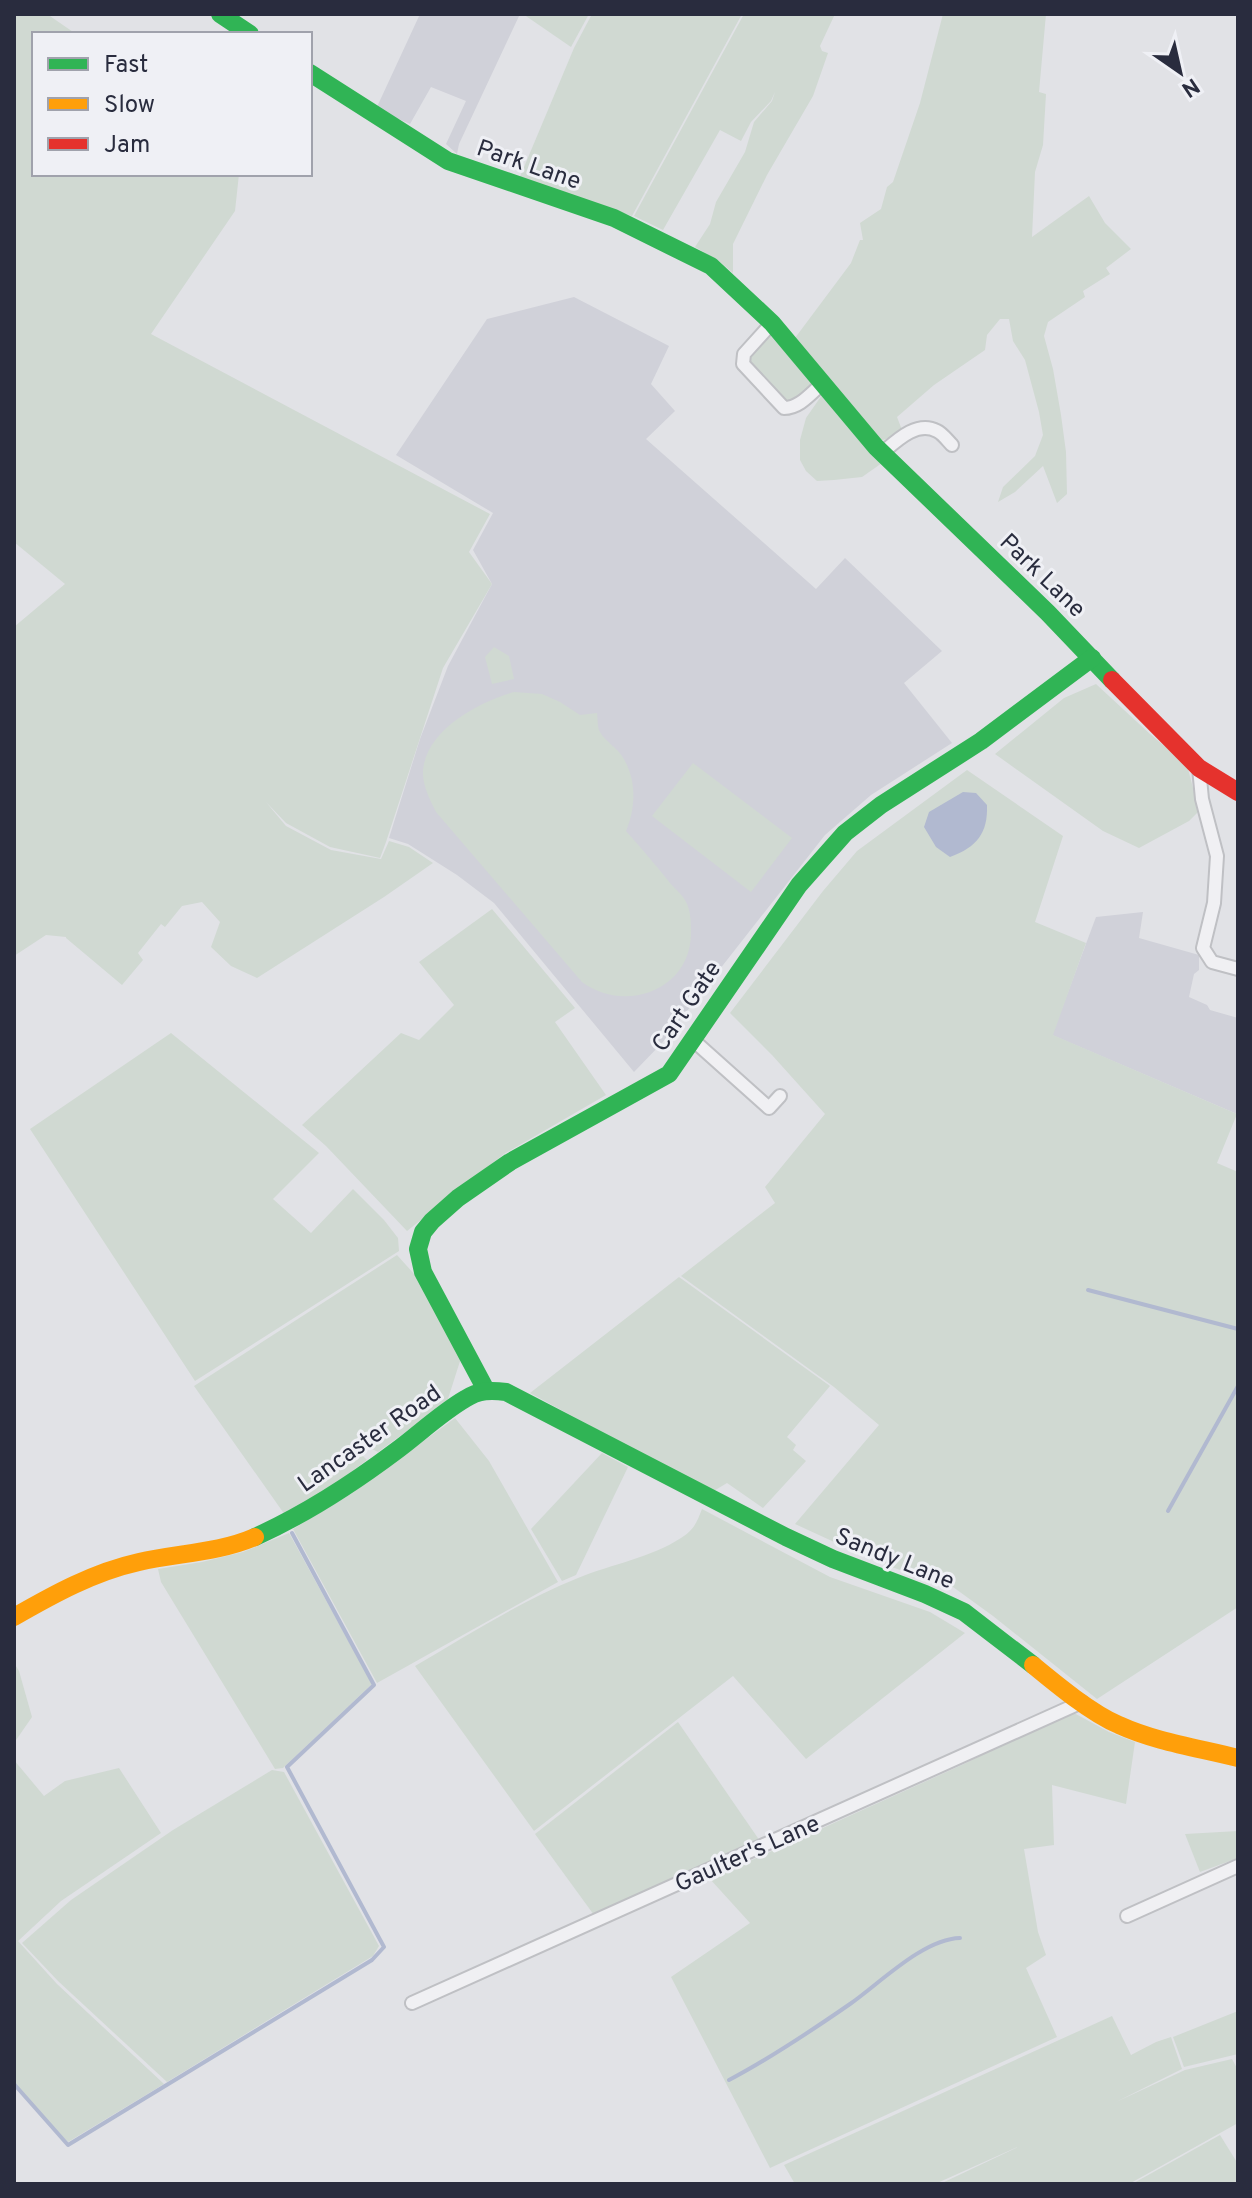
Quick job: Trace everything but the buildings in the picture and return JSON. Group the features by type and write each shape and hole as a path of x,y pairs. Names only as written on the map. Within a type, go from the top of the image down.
{"main road":[{"path":"220,14 247,32"},
{"name":"Park Lane","path":"312,74 448,161 614,218 711,266 772,323 882,453 1092,658 1199,768 1238,792"},
{"name":"Cart Gate","path":"486,1390 423,1272 418,1241 427,1225 510,1162 669,1074 799,885 845,833 881,805 981,741 1092,658"},
{"name":"Sandy Lane","path":"486,1390 506,1392 833,1559 964,1612 1060,1687 1115,1724 1140,1734 1238,1758"},
{"name":"Lancaster Road","path":"14,1617 59,1591 99,1573 140,1562 208,1552 243,1542 288,1522 336,1495 466,1398 486,1390"}],"street":[{"path":"772,323 744,354 743,364 784,408 799,404 823,383"},
{"path":"938,431 941,415"},
{"path":"882,453 909,432 928,429 938,431 952,445"},
{"path":"1199,768 1202,799 1217,856 1214,903 1203,948 1212,962 1238,969"},
{"path":"693,1040 769,1108 780,1096"},
{"name":"Gaulter's Lane","path":"412,2003 1082,1702"},
{"path":"1127,1916 1238,1866"}],"shaded area":[{"path":"14,14 47,14 73,32 32,32 32,176 239,176 235,211 151,334 490,514 469,552 492,584 443,668 380,858 330,847 286,823 266,802 286,826 331,850 381,859 389,841 409,847 433,863 257,978 231,966 211,947 220,922 202,902 182,906 165,927 161,924 138,953 143,960 122,985 66,937 46,935 14,956 14,627 65,584 14,542"},
{"path":"420,14 520,14 457,154 446,144 466,101 431,87 410,124 376,109"},
{"path":"523,14 589,14 571,47"},
{"path":"592,14 742,14 632,216 519,179 574,48"},
{"path":"744,14 835,14 820,46 822,51 828,53 813,96 767,175 733,244 733,273 695,247 710,224 716,202 745,152 754,122 772,101 775,92 771,101 751,122 741,141 720,130 663,230 634,216"},
{"path":"943,14 1046,14 1039,92 1046,94 1043,145 1035,172 1032,237 1089,196 1105,223 1131,249 1106,268 1110,274 1083,291 1085,297 1048,322 1044,336 1053,369 1066,452 1067,494 1057,503 1043,466 1015,492 998,502 1003,487 1035,456 1043,435 1025,360 1013,341 1009,319 1000,319 987,335 985,350 934,385 897,417 902,430 897,435 880,441 795,338 851,263 860,240 863,240 860,223 881,209 920,103"},
{"path":"574,297 669,346 651,384 675,411 646,439 816,589 845,558 942,651 904,683 952,743 871,795 825,835 662,1043 634,1072 494,903 408,844 389,838 420,739 448,666 492,584 473,550 493,513 396,455 487,319"},
{"path":"769,334 813,384 797,399 787,402 748,361"},
{"path":"822,395 882,463 862,477 817,481 800,460 800,440 806,418"},
{"path":"494,647 509,656 514,679 492,684 485,657"},
{"path":"1096,684 1187,765 1199,811 1189,821 1139,848 1103,831 995,754 1064,698"},
{"path":"514,692 542,694 580,715 597,713 600,732 627,765 633,793 632,812 626,831 683,897 690,917 688,953 680,969 668,982 653,991 635,996 617,996 582,982 436,812 431,802 423,770 434,742 444,730 471,710"},
{"path":"693,763 792,838 751,892 652,816"},
{"path":"967,770 1063,836 1035,922 1086,943 1053,1035 1237,1114 1217,1163 1238,1172 1238,1607 1097,1699 953,1587 882,1564 795,1524 879,1425 834,1387 681,1276 775,1203 765,1187 825,1114 730,1013 857,851"},
{"path":"492,909 575,1008 555,1022 606,1095 504,1154 407,1231 302,1125 401,1033 419,1040 454,1005 419,962"},
{"path":"1143,912 1139,938 1199,955 1199,970 1194,974 1189,997 1207,1005 1210,1010 1238,1018 1237,1114 1052,1035 1096,917"},
{"path":"171,1033 319,1153 273,1199 311,1233 353,1189 398,1238 399,1251 195,1381 30,1129"},
{"path":"397,1255 415,1275 461,1358 447,1402 378,1452 366,1446 361,1454 367,1460 316,1498 285,1515 194,1386"},
{"path":"679,1277 830,1386 787,1437 796,1445 793,1450 806,1461 763,1508 727,1483 712,1492 530,1393"},
{"path":"455,1418 489,1461 558,1582 377,1683 293,1529 351,1494"},
{"path":"602,1453 628,1467 576,1575 562,1581 531,1529"},
{"path":"702,1509 830,1577 930,1612 965,1633 806,1759 733,1676 534,1831 415,1666 536,1597 669,1545 692,1529"},
{"path":"289,1533 372,1684 283,1768 275,1769 161,1582 158,1569 243,1552"},
{"path":"14,1663 32,1717 14,1743"},
{"path":"1074,1713 1135,1742 1126,1804 1052,1785 1054,1845 1024,1849 1038,1932 1046,1955 1026,1968 1057,2037 770,2168 671,1977 750,1923 710,1879 964,1764 1046,1723"},
{"path":"678,1722 762,1844 594,1915 535,1834"},
{"path":"14,1760 44,1796 65,1781 119,1768 161,1833 61,1901 18,1941 57,1984 164,2084 68,2142 14,2084"},
{"path":"272,1770 284,1772 379,1946 373,1956 167,2082 58,1981 22,1943 71,1900 173,1830"},
{"path":"1238,1831 1238,1858 1200,1872 1185,1834"},
{"path":"1238,2011 1238,2054 1184,2067 1173,2037"},
{"path":"1112,2016 1131,2055 1171,2037 1182,2069 1116,2102 1185,2070 1232,2059 1238,2070 1238,2123 1129,2184 940,2184 1022,2145 935,2184 795,2184 784,2165"},
{"path":"1220,2135 1238,2164 1238,2184 1132,2184"}],"water":[{"path":"963,792 976,793 987,805 987,815 983,831 974,844 950,857 936,847 924,827 929,812"}],"waterway":[{"path":"1088,1290 1238,1329"},
{"path":"1168,1511 1238,1386"},
{"path":"14,2084 68,2145 372,1960 384,1947 287,1767 374,1685 292,1533"},
{"path":"729,2080 821,2024 917,1954 946,1940 960,1938"}],"traffic: fast":[{"path":"220,14 247,32"},
{"path":"312,74 448,161 614,218 711,266 772,323 876,447 1048,613 1112,680"},
{"path":"486,1390 423,1272 418,1249 423,1232 432,1221 458,1198 510,1162 669,1074 799,885 845,833 881,805 981,741 1092,658"},
{"path":"255,1537 345,1487 465,1399 485,1391 506,1392 786,1537 964,1612 1033,1665"}],"traffic: slow":[{"path":"14,1617 59,1592 106,1572 139,1562 212,1550 255,1537"},
{"path":"1033,1665 1086,1706 1119,1725 1163,1740 1238,1758"}],"traffic: jam":[{"path":"1112,680 1199,768 1238,792"}]}
